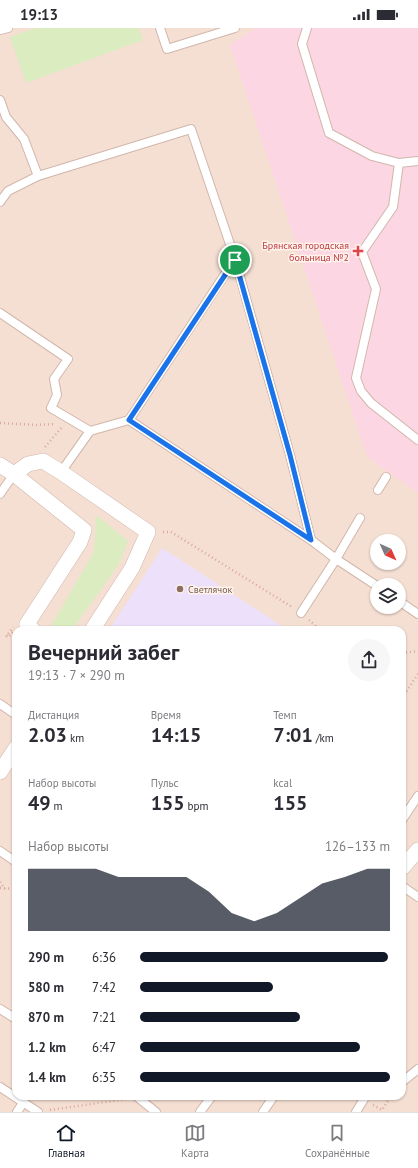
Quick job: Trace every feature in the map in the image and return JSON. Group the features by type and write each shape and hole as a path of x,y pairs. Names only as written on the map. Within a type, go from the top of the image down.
{"street":[{"path":"14,474 28,464 43,461 148,532 132,568 95,626"},
{"path":"0,465 14,474 84,530 80,542 27,624 29,626"},
{"path":"0,772 12,754"},
{"path":"406,864 418,850"}],"lane":[{"path":"0,30 8,28"},
{"path":"160,28 167,49 235,28"},
{"path":"307,28 302,44 329,133 372,156 399,163 418,161"},
{"path":"0,100 6,117 24,138 38,176"},
{"path":"0,202 8,191 38,176 191,129 235,260 290,455 311,540"},
{"path":"399,163 393,207 362,252 376,289 356,378 361,391 371,404 418,440"},
{"path":"61,472 90,431 129,420 235,260"},
{"path":"0,313 68,359 54,379 57,395 51,408 90,431"},
{"path":"129,420 311,540 370,581"},
{"path":"0,494 14,474"},
{"path":"378,490 386,477"},
{"path":"301,613 336,559 360,518"},
{"path":"406,606 418,614"},
{"path":"0,704 12,712"},
{"path":"406,814 418,796"},
{"path":"0,851 12,859"},
{"path":"406,889 418,898"},
{"path":"0,1009 12,1016"},
{"path":"406,1079 418,1069"},
{"path":"0,1087 12,1095"},
{"path":"19,1100 37,1112"},
{"path":"142,1100 156,1112"},
{"path":"200,1112 209,1100"},
{"path":"263,1112 271,1100"},
{"path":"356,1112 363,1100"},
{"path":"17,1112 23,1103"}],"path":[{"path":"0,423 53,425 69,418"},
{"path":"148,532 171,532 301,613 316,626"},
{"path":"7,636 9,637 12,631"},
{"path":"406,652 418,651"},
{"path":"406,692 418,674"},
{"path":"0,882 5,889"},
{"path":"0,888 12,889"},
{"path":"37,1112 112,1100"},
{"path":"366,1100 382,1110 388,1100"}],"shaded area":[{"path":"0,28 418,28 418,1112 0,1112"},
{"name":"Брянская городская больница №2","path":"256,28 418,28 418,493 367,457 230,45"},
{"name":"Светлячок","path":"162,548 282,626 112,626"}],"green space":[{"path":"36,28 139,28 143,40 26,83 10,37"},
{"path":"96,515 128,541 119,564 75,626 51,626 94,552"}],"place":[{"name":"Брянская городская больница №2","path":"358,251"},
{"name":"Светлячок","path":"180,589"}],"route":[{"path":"235,260 290,455 311,540 129,420 235,260"}]}
